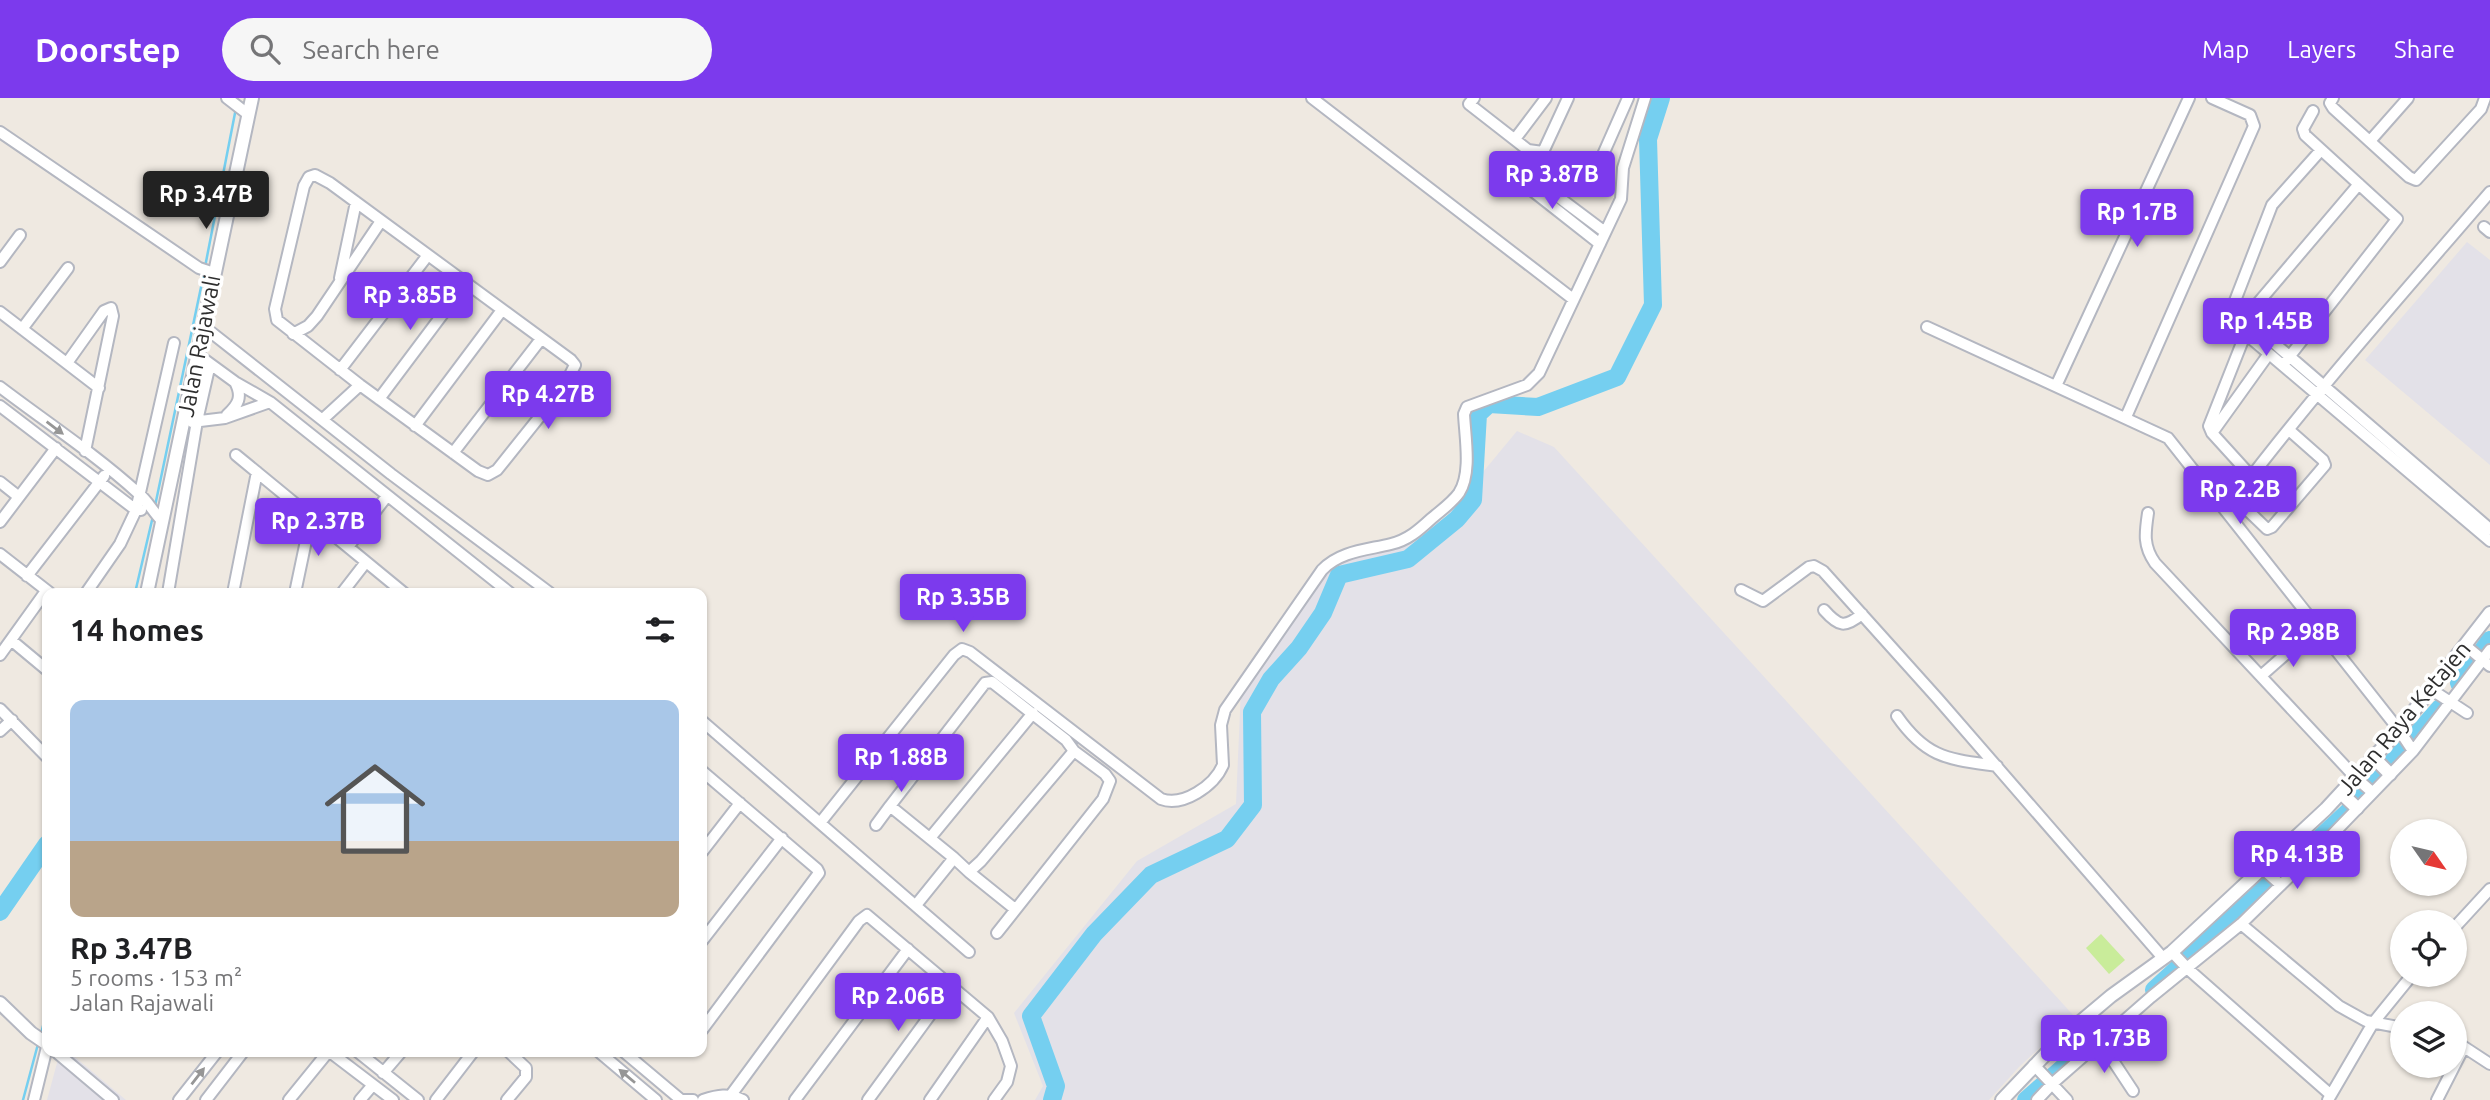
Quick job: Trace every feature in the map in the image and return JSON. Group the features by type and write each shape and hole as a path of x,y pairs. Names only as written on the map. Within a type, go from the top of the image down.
{"street":[{"name":"Jalan Rajawali","path":"148,588 155,514 191,422 207,271 252,98"},
{"path":"1312,98 1573,299"},
{"path":"1515,139 1546,98"},
{"path":"1568,98 1541,162 1578,190 1590,184 1628,98"},
{"path":"820,823 954,655 962,649 970,652 1161,799 1173,803 1189,797 1208,783 1220,771 1224,759 1221,725 1226,710 1322,570 1343,556 1401,541 1453,500 1464,484 1464,414 1467,407 1534,381 1621,199 1623,168 1644,98"},
{"path":"2056,386 2189,98"},
{"path":"2126,417 2255,125 2251,116 2212,98"},
{"path":"2333,98 2331,105 2409,177 2418,180 2481,109 2485,98"},
{"path":"2370,141 2408,98"},
{"path":"229,100 248,113"},
{"path":"1468,100 1528,150 1543,152"},
{"path":"2285,361 2397,219 2303,131 2313,111"},
{"path":"0,132 207,271"},
{"path":"1514,170 1528,150"},
{"path":"2285,361 2268,355 2228,319 2272,205 2321,150"},
{"path":"1514,170 1600,244"},
{"path":"1514,170 1605,232"},
{"path":"315,175 330,183 381,221 575,365 565,385 497,470 488,475 478,471 415,426 277,320 275,309 304,186 309,177 315,175"},
{"path":"2252,477 2212,433 2210,420 2245,318 2360,184"},
{"path":"2289,430 2323,460 2325,465 2268,530 2237,499 2238,493 2289,430 2490,192"},
{"path":"339,284 356,202"},
{"path":"293,334 308,326 317,316 381,221"},
{"path":"0,262 20,235"},
{"path":"340,370 428,256"},
{"path":"22,329 68,268"},
{"path":"379,399 466,283"},
{"path":"2231,306 2285,361 2490,541"},
{"path":"67,363 104,311 111,308 113,316 85,451"},
{"path":"415,426 502,310"},
{"path":"0,312 99,388"},
{"path":"203,326 543,588"},
{"path":"1927,327 2168,438 2412,749"},
{"path":"453,453 541,339"},
{"path":"89,588 120,544 136,510 174,343"},
{"path":"198,355 235,382 270,402 504,588"},
{"path":"2212,433 2268,355"},
{"path":"169,588 191,422 210,364"},
{"path":"225,418 239,401 235,382"},
{"path":"323,419 360,385"},
{"path":"0,387 110,468 141,495 155,514"},
{"path":"2321,392 2490,529"},
{"path":"191,422 225,418 270,402"},
{"path":"0,406 136,510 155,514"},
{"path":"0,522 56,448"},
{"path":"236,455 398,588"},
{"path":"27,576 110,468"},
{"path":"234,588 257,472"},
{"path":"0,482 19,497"},
{"path":"348,547 387,496"},
{"path":"2148,513 2145,538 2152,559 2365,786"},
{"path":"296,588 312,517"},
{"path":"1,558 43,588"},
{"path":"346,588 366,562"},
{"path":"1741,590 1763,601 1804,570 1814,566 1827,575 1997,766 2177,960 2330,1097 2372,1023 2402,987"},
{"path":"0,655 42,600"},
{"path":"1824,610 1837,622 1844,624 1851,623 1862,614"},
{"name":"Jalan Raya Ketajen","path":"2002,1100 2101,1005 2177,960 2273,877 2322,830 2382,766 2401,733 2442,696 2490,613"},
{"path":"2262,675 2303,639"},
{"path":"11,640 42,666"},
{"path":"2037,1100 2051,1082 2151,996 2177,960 2241,924 2273,877 2350,802 2382,766 2412,749 2442,696 2486,658 2468,647"},
{"path":"876,825 985,683 992,682 1033,713 1066,740 1073,751 1105,774 1110,780 1103,799 997,933"},
{"path":"2442,696 2467,713"},
{"path":"0,709 42,752"},
{"path":"930,838 1033,713"},
{"path":"1896,716 1917,741 1936,754 1958,761 1997,766"},
{"path":"0,731 12,720"},
{"path":"707,725 969,951"},
{"path":"969,872 1000,841 1073,751"},
{"path":"707,775 817,869 817,877 707,1023"},
{"path":"707,846 740,803"},
{"path":"890,806 1014,909"},
{"path":"707,935 782,838"},
{"path":"916,905 954,858"},
{"path":"2467,914 2490,889"},
{"path":"731,1097 864,915 870,916 988,1017 1002,1041 1011,1066 1007,1082 994,1100"},
{"path":"2241,924 2339,1006 2354,1016 2390,1026"},
{"path":"795,1100 908,949"},
{"path":"869,1100 952,985"},
{"path":"0,1003 42,1041"},
{"path":"930,1100 988,1017"},
{"path":"2100,1041 2133,1091"},
{"path":"34,1100 42,1048"},
{"path":"2467,1048 2489,1059"},
{"path":"62,1057 113,1100"},
{"path":"179,1100 213,1057"},
{"path":"205,1100 239,1057"},
{"path":"289,1100 325,1057"},
{"path":"335,1057 393,1100"},
{"path":"364,1057 418,1100"},
{"path":"383,1073 397,1057"},
{"path":"436,1100 469,1057"},
{"path":"508,1100 526,1077 526,1068 514,1057"},
{"path":"605,1057 656,1100"},
{"path":"630,1057 680,1100 693,1100"},
{"path":"2036,1068 2067,1100"},
{"path":"2437,1100 2446,1078"},
{"path":"360,1100 372,1086"},
{"path":"703,1100 720,1095 743,1100"}],"shaded area":[{"path":"2467,242 2490,260 2490,465 2365,360"},
{"path":"1517,431 1554,447 2074,1016 2019,1067 1989,1100 1035,1100 1043,1086 1014,1013 1137,861 1236,804 1241,688 1326,562 1444,519"},
{"path":"59,1057 75,1057 126,1100 47,1100"}],"green space":[{"path":"2101,934 2125,960 2109,974 2086,948"}],"waterway":[{"path":"1052,1100 1056,1086 1031,1016 1094,934 1151,875 1227,839 1253,805 1252,712 1271,679 1299,648 1323,613 1339,575 1408,559 1457,519 1473,500 1478,414 1489,404 1538,407 1617,377 1653,305 1648,139 1661,98"},
{"path":"205,267 236,108"},
{"path":"155,506 204,273"},
{"path":"136,588 153,516"},
{"path":"2459,683 2490,640"},
{"path":"2154,990 2347,813 2440,708"},
{"path":"0,912 42,851"},
{"path":"41,1034 42,1030"},
{"path":"2026,1100 2098,1037"},
{"path":"23,1100 38,1044"}]}
